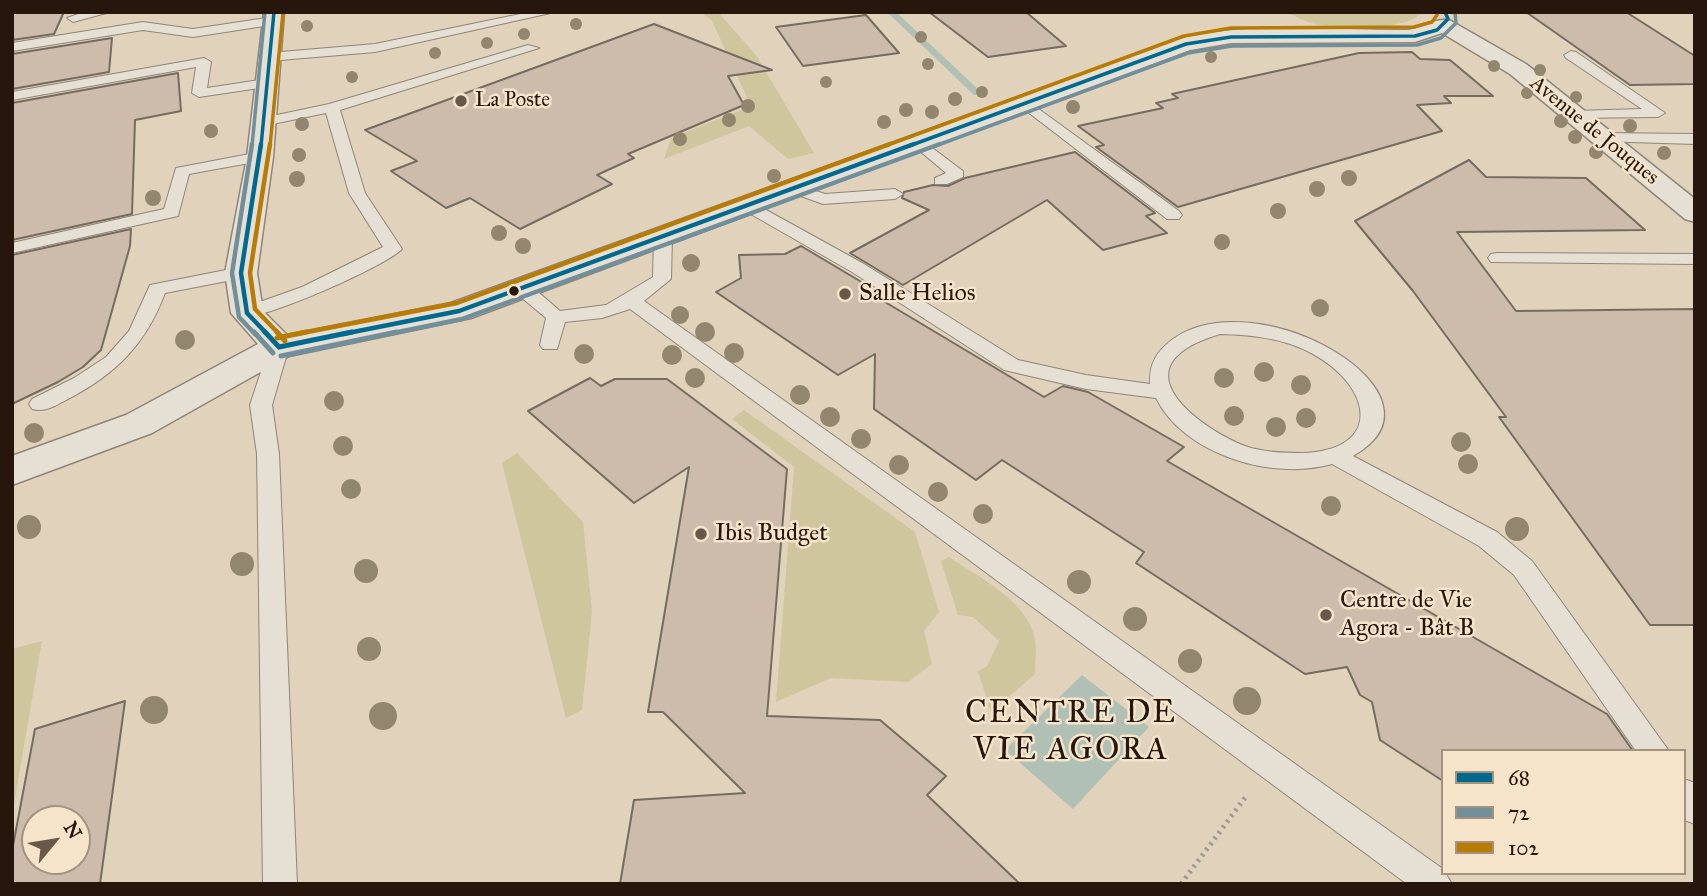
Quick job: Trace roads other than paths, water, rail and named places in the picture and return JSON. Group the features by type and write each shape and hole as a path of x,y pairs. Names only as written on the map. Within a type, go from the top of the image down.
{"street":[{"path":"1186,44 1218,23 1223,12"},
{"path":"1237,12 1248,19 1299,36"},
{"path":"274,16 260,157 241,273 247,313 279,347"},
{"path":"12,471 139,424 279,347 459,311 1186,44 1231,37 1415,36 1444,19"},
{"name":"Avenue de Jouques","path":"1444,19 1490,55 1518,69 1695,213"},
{"name":"Avenue de Jouques","path":"1415,36 1490,55"}],"lane":[{"path":"73,18 104,12"},
{"path":"12,96 204,62 199,93 268,70 549,12"},
{"path":"12,47 143,26 192,33 274,16"},
{"path":"263,122 332,108 533,48"},
{"path":"1571,55 1658,113 1574,115"},
{"path":"1026,103 1173,215"},
{"path":"247,313 309,290 393,249 357,193 332,108"},
{"path":"1602,138 1695,139"},
{"path":"919,143 957,174 941,181"},
{"path":"12,248 172,212 182,171 260,157"},
{"path":"793,188 823,198 895,194"},
{"path":"748,205 858,268 1011,365 1086,383 1161,391"},
{"path":"523,289 556,317 607,313 632,301 662,279 663,236"},
{"path":"1497,258 1695,259"},
{"path":"40,404 94,378 114,362 146,324 157,289 241,273"},
{"path":"632,301 1435,884"},
{"path":"551,345 556,317"},
{"path":"1218,328 1262,330 1296,339 1322,351 1349,370 1370,398 1372,421 1360,443 1335,456 1310,461 1271,460 1232,449 1191,428 1169,405 1161,391 1158,369 1168,350 1190,335 1218,328"},
{"path":"279,347 261,405 268,454 280,884"},
{"path":"1335,456 1488,539 1523,568 1653,749"}],"waterway":[{"path":"891,12 977,93"}],"place":[{"name":"La Poste","path":"461,101"},
{"name":"Salle Helios","path":"845,294"},
{"name":"Ibis Budget","path":"701,534"},
{"name":"Centre de Vie Agora - Bât B","path":"1326,615"}],"district":[{"name":"CENTRE DE VIE AGORA","path":"1071,732"}]}
